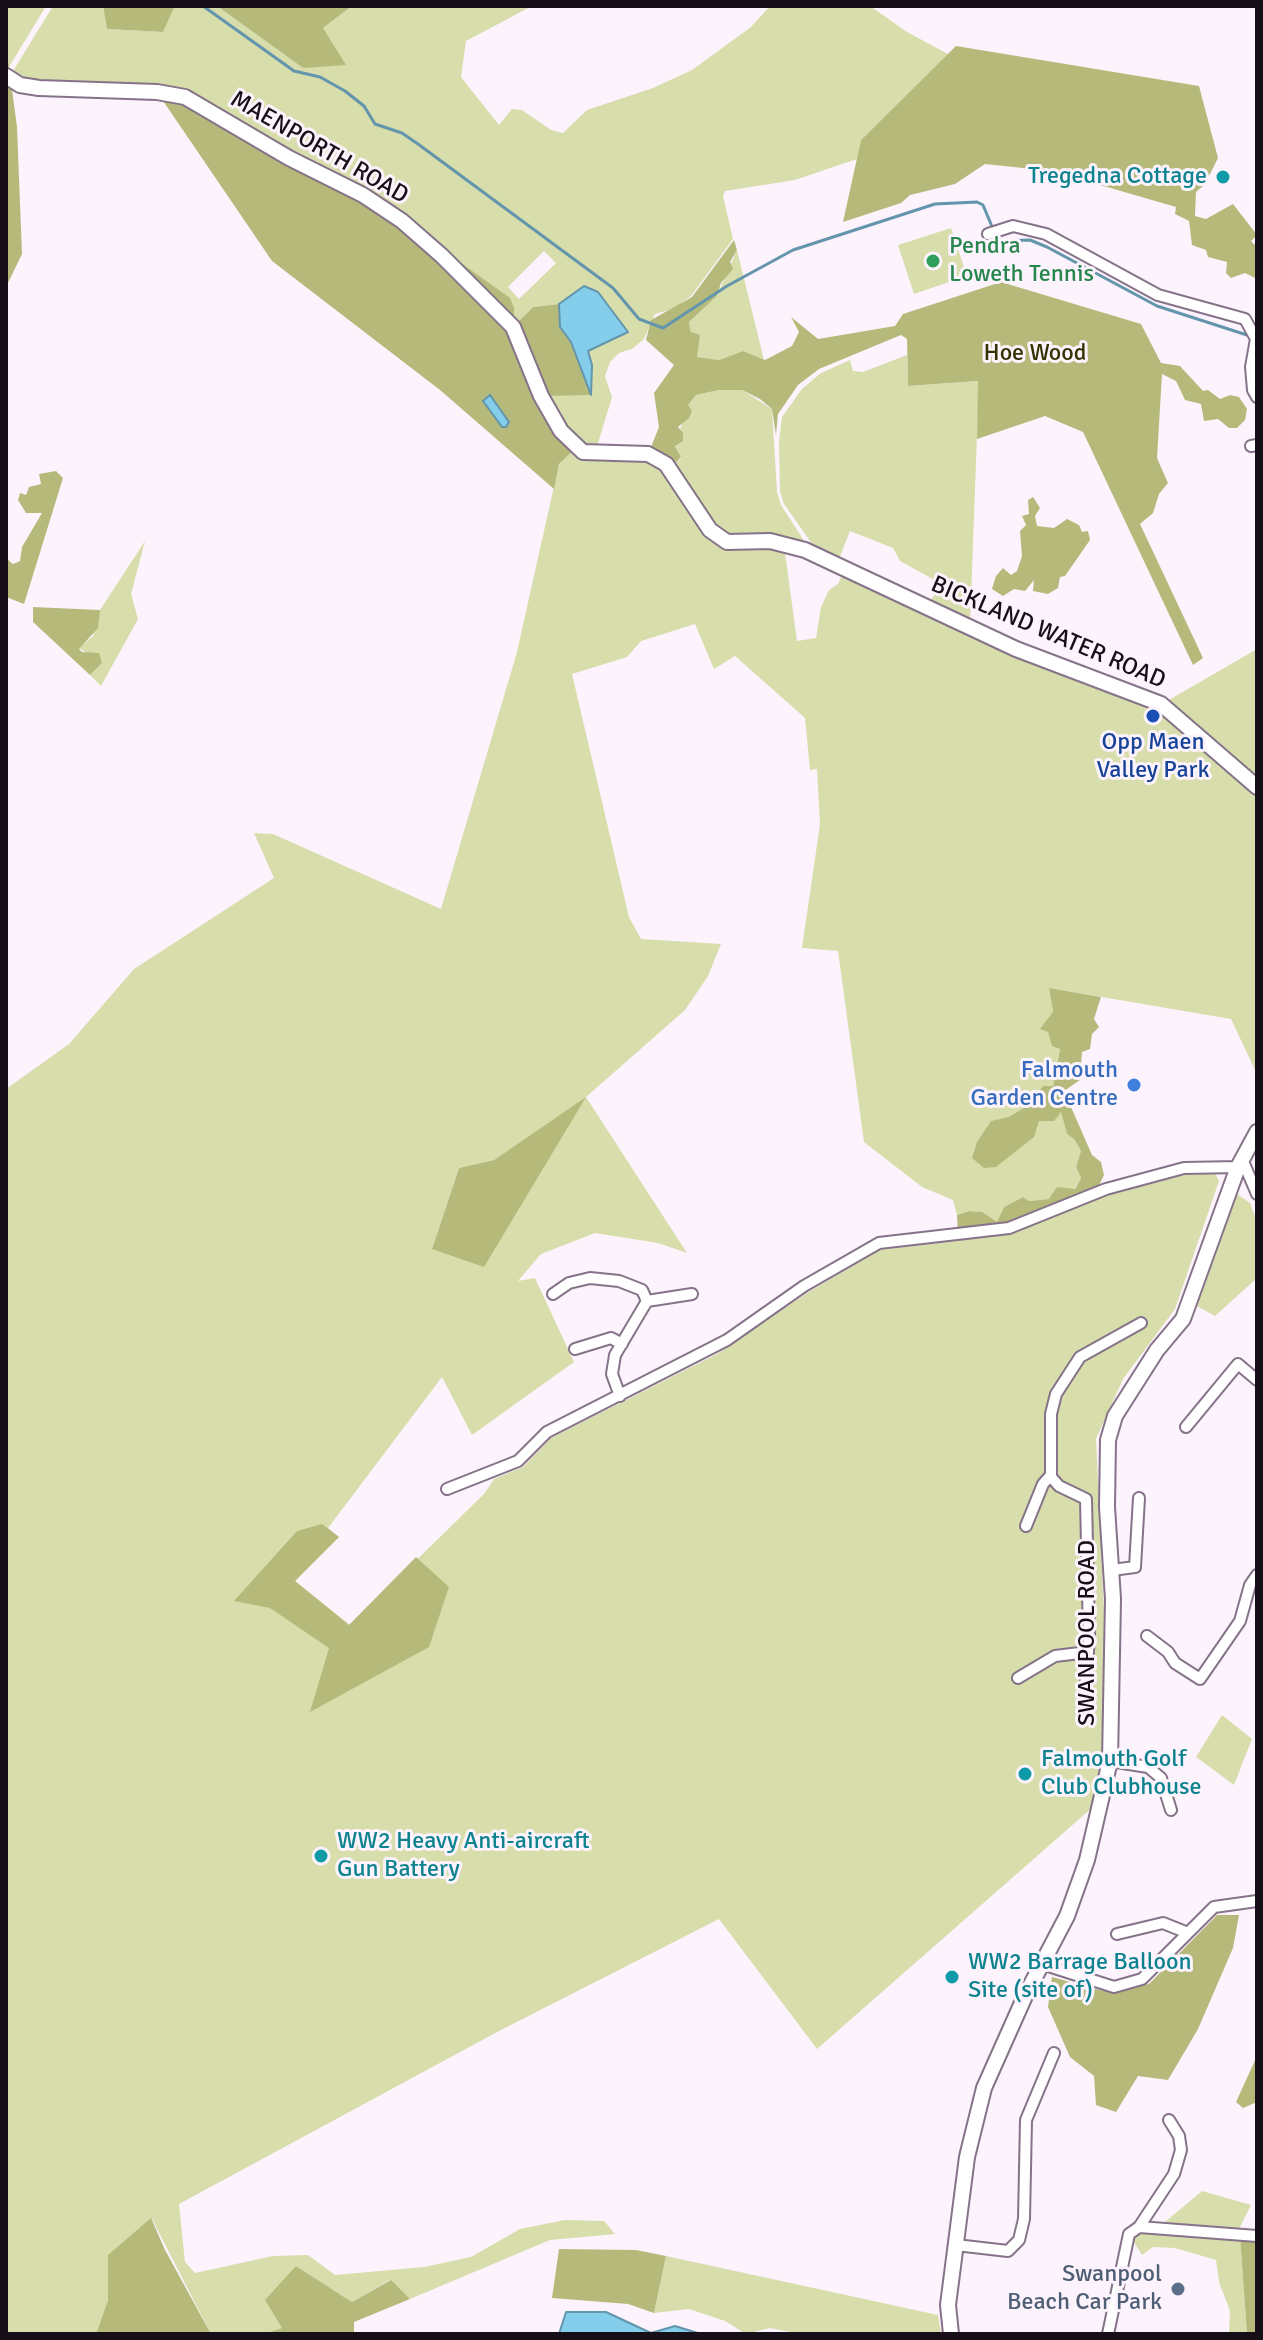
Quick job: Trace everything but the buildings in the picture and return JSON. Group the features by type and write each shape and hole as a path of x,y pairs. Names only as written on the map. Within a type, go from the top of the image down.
{"street":[{"name":"MAENPORTH ROAD","path":"6,76 20,85 39,88 157,92 185,97 289,158 363,195 402,221 513,327 541,396 561,431 583,452 596,454"},
{"path":"988,234 1013,226 1046,234 1158,295 1245,319 1256,339 1251,367 1253,390 1257,397"},
{"name":"BICKLAND WATER ROAD","path":"596,454 648,454 666,464 710,530 727,542 770,541 805,550 890,587 1016,649 1161,704 1257,787"},
{"name":"SWANPOOL ROAD","path":"951,2334 948,2305 967,2157 984,2088 1067,1916 1087,1860 1110,1761 1112,1570 1106,1450 1112,1428 1157,1350 1183,1319 1240,1163 1257,1132"},
{"path":"447,1489 518,1461 547,1432 727,1340 804,1286 879,1243 1009,1228 1106,1189 1188,1167 1240,1163 1257,1194"},
{"path":"553,1294 569,1283 590,1278 619,1281 642,1290 647,1301"},
{"path":"647,1301 692,1294"},
{"path":"620,1396 612,1374 622,1344 647,1301"},
{"path":"1086,1681 1086,1499 1059,1486 1051,1475 1051,1414 1067,1371 1080,1357 1141,1323"},
{"path":"575,1349 611,1338 622,1344"},
{"path":"1186,1427 1238,1364 1257,1380"},
{"path":"1026,1526 1043,1484 1051,1475"},
{"path":"1112,1570 1135,1567 1139,1498"},
{"path":"1147,1636 1168,1652 1175,1663 1200,1679 1240,1621 1250,1585 1257,1575"},
{"path":"1018,1678 1055,1656 1088,1652"},
{"path":"1110,1761 1148,1767 1161,1778 1171,1810"},
{"path":"1042,1964 1114,1987 1142,1979 1214,1907 1257,1901"},
{"path":"1117,1934 1163,1923 1188,1933"},
{"path":"956,2245 1008,2251 1019,2240 1024,2219 1026,2120 1054,2053"},
{"path":"1108,2334 1129,2234 1139,2227 1174,2174 1181,2150 1179,2136 1169,2120"},
{"path":"1139,2227 1257,2236"}],"green space":[{"path":"6,6 46,6 9,67 6,44"},
{"path":"53,6 103,6 107,29 163,32 175,6 217,6 303,68 323,28 352,6 532,6 466,41 461,77 499,125 512,109 522,110 551,130 563,133 587,110 653,88 692,70 751,27 770,6 870,6 907,32 948,54 861,140 857,159 795,180 725,191 723,196 733,239 691,296 673,309 655,314 644,339 632,349 619,353 610,362 605,376 612,397 595,453 584,451 542,396 592,366 588,351 627,332 598,292 584,286 559,304 533,307 513,327 185,97 39,88 10,76","holes":["544,251 556,263 519,299 508,287"]},
{"path":"103,6 175,6 163,32 107,29"},
{"path":"217,6 352,6 323,28 346,65 303,68"},
{"path":"6,44 17,127 22,254 6,287"},
{"path":"956,46 1199,86 1218,158 1205,184 1196,192 1195,216 1206,219 1233,204 1257,235 1251,241 1257,247 1257,279 1245,273 1231,278 1226,273 1227,262 1208,257 1206,250 1192,245 1189,221 1175,214 1176,207 1052,171 985,164 955,184 910,195 901,203 843,222 861,140"},
{"path":"157,92 185,97 402,221 510,298 514,308 514,326 533,307 559,304 560,327 571,342 591,395 542,396 577,447 559,464 554,489 440,390 272,261"},
{"name":"Pendra Loweth Tennis","path":"951,228 967,276 914,294 898,245"},
{"name":"Hoe Wood","path":"734,240 737,250 730,262 733,269 721,283 717,296 689,322 691,332 700,335 697,357 719,360 743,351 765,360 792,346 799,332 791,317 818,339 895,326 903,314 1001,282 1141,324 1161,363 1180,366 1203,391 1208,390 1220,399 1230,395 1239,397 1247,409 1245,420 1237,428 1229,428 1218,419 1204,421 1201,404 1185,400 1176,381 1162,374 1157,458 1168,483 1159,494 1153,513 1140,524 1203,658 1193,665 1083,432 1045,416 977,439 978,381 908,386 907,339 901,335 819,369 798,385 778,414 776,435 772,409 760,399 742,390 719,390 696,395 688,405 692,411 678,427 683,433 683,441 675,446 681,457 674,465 649,452 659,427 654,393 674,365 646,340 651,320 692,297"},
{"path":"737,250 764,360 743,351 719,360 697,357 689,322 717,296"},
{"path":"907,355 908,386 979,381 970,625 929,605 940,583 900,561 893,548 850,531 839,559 817,551 784,504 780,492 782,417 802,389 821,373 850,360 853,371 863,372"},
{"path":"719,390 742,390 772,409 777,492 781,505 810,550 728,539 712,528 674,465 681,458 675,445 688,405 696,395"},
{"path":"577,447 647,455 665,465 727,542 784,545 797,641 816,638 821,607 829,590 838,584 846,566 1161,704 1257,793 1257,1068 1255,1070 1231,1019 1049,988 1053,1012 1048,1032 1060,1048 1053,1087 1043,1086 1027,1106 1009,1118 991,1121 1001,1160 1039,1121 1061,1111 1067,1134 1081,1151 1076,1167 1081,1178 1074,1189 1049,1199 1029,1201 1023,1197 1004,1207 997,1223 982,1212 969,1211 957,1215 953,1200 922,1187 864,1142 838,951 802,948 820,824 817,769 810,770 805,718 735,656 714,669 695,624 641,641 627,657 572,674 629,917 641,939 721,944 708,976 685,1010 586,1097 687,1253 658,1243 595,1233 541,1254 518,1281 535,1278 574,1362 472,1435 442,1377 328,1528 339,1537 295,1581 350,1625 484,1494 494,1479 523,1467 551,1438 717,1354 807,1293 880,1250 1009,1234 1107,1195 1189,1174 1215,1173 1219,1181 1175,1309 1123,1379 1096,1439 1105,1635 1102,1745 1093,1807 817,2049 719,1919 499,2031 179,2204 185,2262 195,2273 273,2256 308,2255 335,2275 424,2267 471,2257 520,2229 565,2220 604,2221 615,2234 550,2240 410,2299 390,2280 352,2302 296,2266 282,2328 263,2334 211,2334 152,2219 109,2255 108,2300 96,2334 6,2334 6,1089 69,1044 134,969 274,878 254,833 273,834 441,909 517,652 559,464","holes":["584,1099 432,1249 459,1168 494,1160"]},
{"path":"56,471 63,478 24,604 6,597 6,558 13,564 20,561 22,547 42,513 26,513 18,500 20,493 26,495 29,487 41,484 39,474"},
{"path":"1033,497 1040,508 1035,516 1037,526 1054,528 1067,519 1079,525 1082,532 1088,531 1090,540 1065,576 1060,577 1058,588 1048,594 1033,591 1034,580 1025,591 1014,589 1003,596 992,589 996,576 1003,568 1011,575 1017,571 1022,556 1020,531 1026,525 1022,516 1029,514 1028,500"},
{"path":"145,541 131,594 138,619 101,686 90,675 102,663 79,648 93,636 100,610"},
{"path":"33,607 100,610 98,628 79,649 99,653 102,663 90,675 33,622"},
{"path":"1257,649 1257,784 1162,704"},
{"path":"1049,988 1101,997 1094,1019 1099,1027 1092,1034 1090,1049 1082,1052 1080,1080 1064,1091 1092,1155 1101,1162 1104,1175 1095,1194 1009,1228 958,1234 957,1215 969,1211 982,1212 997,1222 1004,1207 1023,1197 1029,1201 1049,1199 1057,1187 1075,1189 1081,1178 1076,1167 1081,1151 1067,1134 1061,1112 1054,1121 1039,1121 1034,1137 996,1167 984,1168 972,1158 977,1142 991,1121 1009,1117 1027,1106 1043,1086 1053,1086 1060,1049 1052,1046 1048,1032 1040,1029 1053,1012"},
{"path":"586,1097 484,1267 432,1249 459,1168 494,1160"},
{"path":"1237,1194 1250,1203 1257,1222 1257,1278 1215,1316 1197,1306"},
{"path":"322,1524 339,1537 295,1581 349,1625 416,1557 449,1587 429,1647 310,1712 329,1648 270,1608 234,1601 297,1531"},
{"path":"1222,1715 1252,1739 1234,1785 1196,1757"},
{"path":"1217,1915 1239,1915 1233,1948 1198,2029 1168,2080 1138,2076 1116,2112 1096,2105 1094,2076 1070,2057 1048,2007 1052,1977 1103,1991 1149,1984"},
{"path":"1257,2056 1257,2102 1243,2108 1236,2102"},
{"path":"1202,2191 1251,2205 1236,2235 1240,2236 1247,2334 1229,2334 1230,2311 1219,2282 1216,2260 1175,2248 1153,2247 1142,2255 1129,2234 1159,2227"},
{"path":"151,2218 211,2334 96,2334 108,2300 108,2255"},
{"path":"1240,2236 1257,2241 1257,2334 1247,2334"},
{"path":"559,2249 636,2250 666,2256 654,2313 628,2304 552,2298"},
{"path":"666,2256 938,2315 941,2334 801,2334 770,2328 746,2334 725,2321 689,2309 654,2313"},
{"path":"296,2266 352,2302 391,2280 410,2299 354,2322 354,2334 263,2334 282,2328 265,2300"}],"water":[{"path":"584,286 598,292 628,332 588,351 592,365 591,395 571,342 560,327 559,304"},
{"path":"490,395 509,422 506,427 502,427 483,401"},
{"path":"566,2312 606,2312 651,2333 675,2326 701,2334 559,2334"}],"waterway":[{"path":"203,6 294,71 320,77 345,91 364,106 375,124 402,133 418,144 613,288 639,319 663,328 727,286 793,250 935,204 977,202 983,205 998,241 1030,240 1157,306 1250,336"}],"place":[{"name":"Tregedna Cottage","path":"1223,177"},
{"name":"Pendra Loweth Tennis","path":"933,261"},
{"name":"Opp Maen Valley Park","path":"1153,716"},
{"name":"Falmouth Garden Centre","path":"1134,1085"},
{"name":"Falmouth Golf Club Clubhouse","path":"1025,1774"},
{"name":"WW2 Heavy Anti-aircraft Gun Battery","path":"321,1856"},
{"name":"WW2 Barrage Balloon Site (site of)","path":"952,1977"},
{"name":"Swanpool Beach Car Park","path":"1178,2289"}]}
